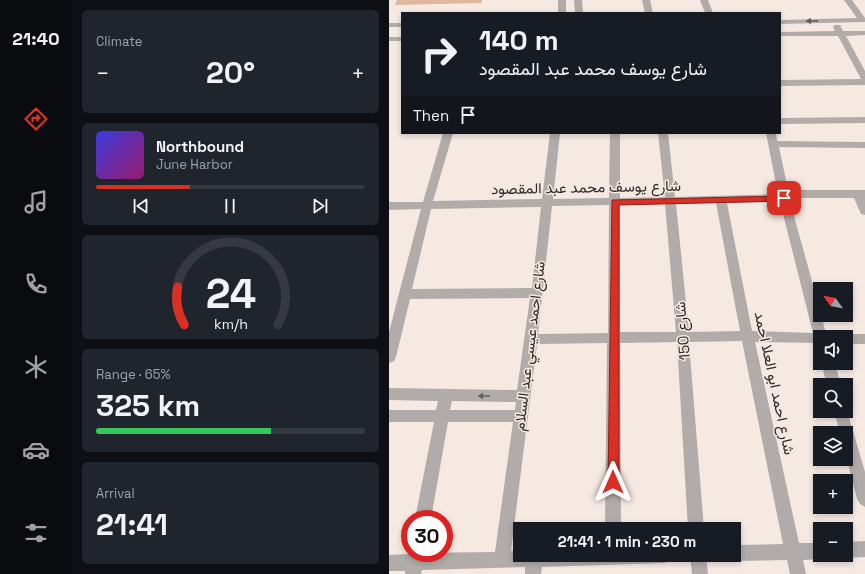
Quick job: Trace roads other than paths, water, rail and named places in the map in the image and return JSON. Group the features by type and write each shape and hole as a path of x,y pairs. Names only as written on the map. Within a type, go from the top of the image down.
{"street":[{"path":"562,0 562,12"},
{"path":"578,0 579,12"},
{"path":"646,0 649,12"},
{"path":"704,0 709,12"},
{"path":"848,0 863,20"},
{"path":"781,22 863,20"},
{"path":"781,83 865,80 833,21"},
{"path":"389,25 401,25"},
{"path":"781,34 865,33"},
{"path":"389,39 401,39"},
{"path":"781,122 865,120"},
{"path":"389,357 427,205 448,134"},
{"name":"شارع احمد عيسي عبد السلام","path":"502,559 537,293 555,134"},
{"path":"613,522 615,134"},
{"name":"شارع 150","path":"663,134 671,201 683,338 696,522"},
{"path":"818,330 784,196 772,138 865,145"},
{"path":"862,194 865,211"},
{"name":"شارع يوسف محمد عبد المقصود","path":"389,206 721,200 784,196 862,194"},
{"name":"شارع احمد ابو العلا احمد","path":"721,200 747,336 798,574"},
{"path":"405,294 537,293"},
{"path":"530,339 747,336 813,337"},
{"path":"853,339 865,339"},
{"path":"389,394 523,396"},
{"path":"425,510 441,416 446,396"},
{"path":"389,416 520,416"},
{"path":"843,418 865,499"},
{"path":"853,550 865,550"},
{"path":"741,553 813,551"},
{"path":"389,563 502,559 534,566 566,562"},
{"path":"699,562 700,574"}]}
